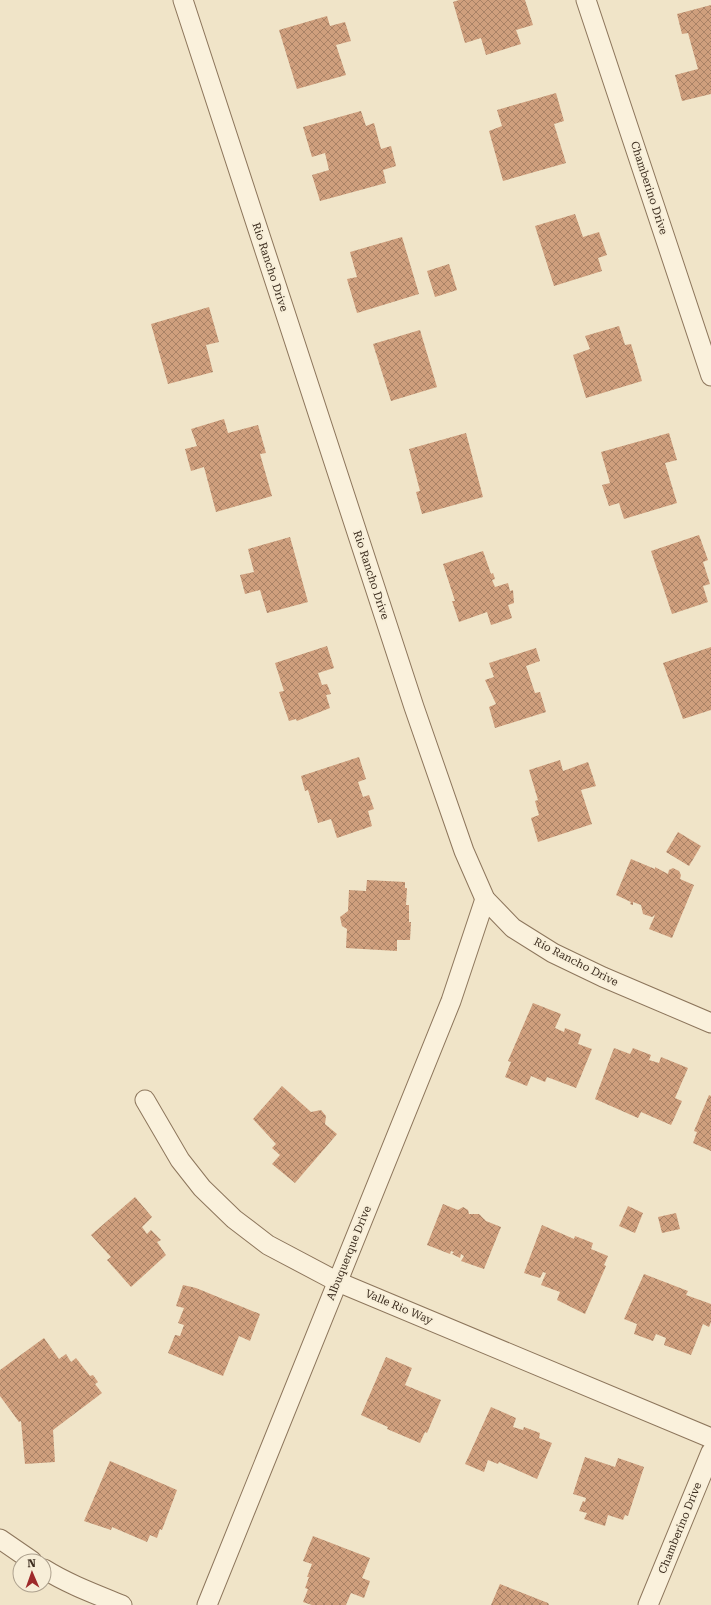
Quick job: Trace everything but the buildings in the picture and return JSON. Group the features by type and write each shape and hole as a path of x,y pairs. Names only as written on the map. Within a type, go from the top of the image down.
{"street":[{"name":"Rio Rancho Drive","path":"183,0 414,707 464,851 485,899 513,928 553,953 603,978 711,1023"},
{"name":"Chamberino Drive","path":"586,0 711,376"},
{"name":"Albuquerque Drive","path":"206,1605 338,1282 450,1002 485,899"},
{"name":"Valle Rio Way","path":"145,1100 180,1160 202,1188 234,1219 268,1244 338,1282 711,1438"},
{"name":"Chamberino Drive","path":"648,1605 711,1452"},
{"path":"0,1538 21,1553"},
{"path":"52,1574 86,1591 122,1605"}]}
